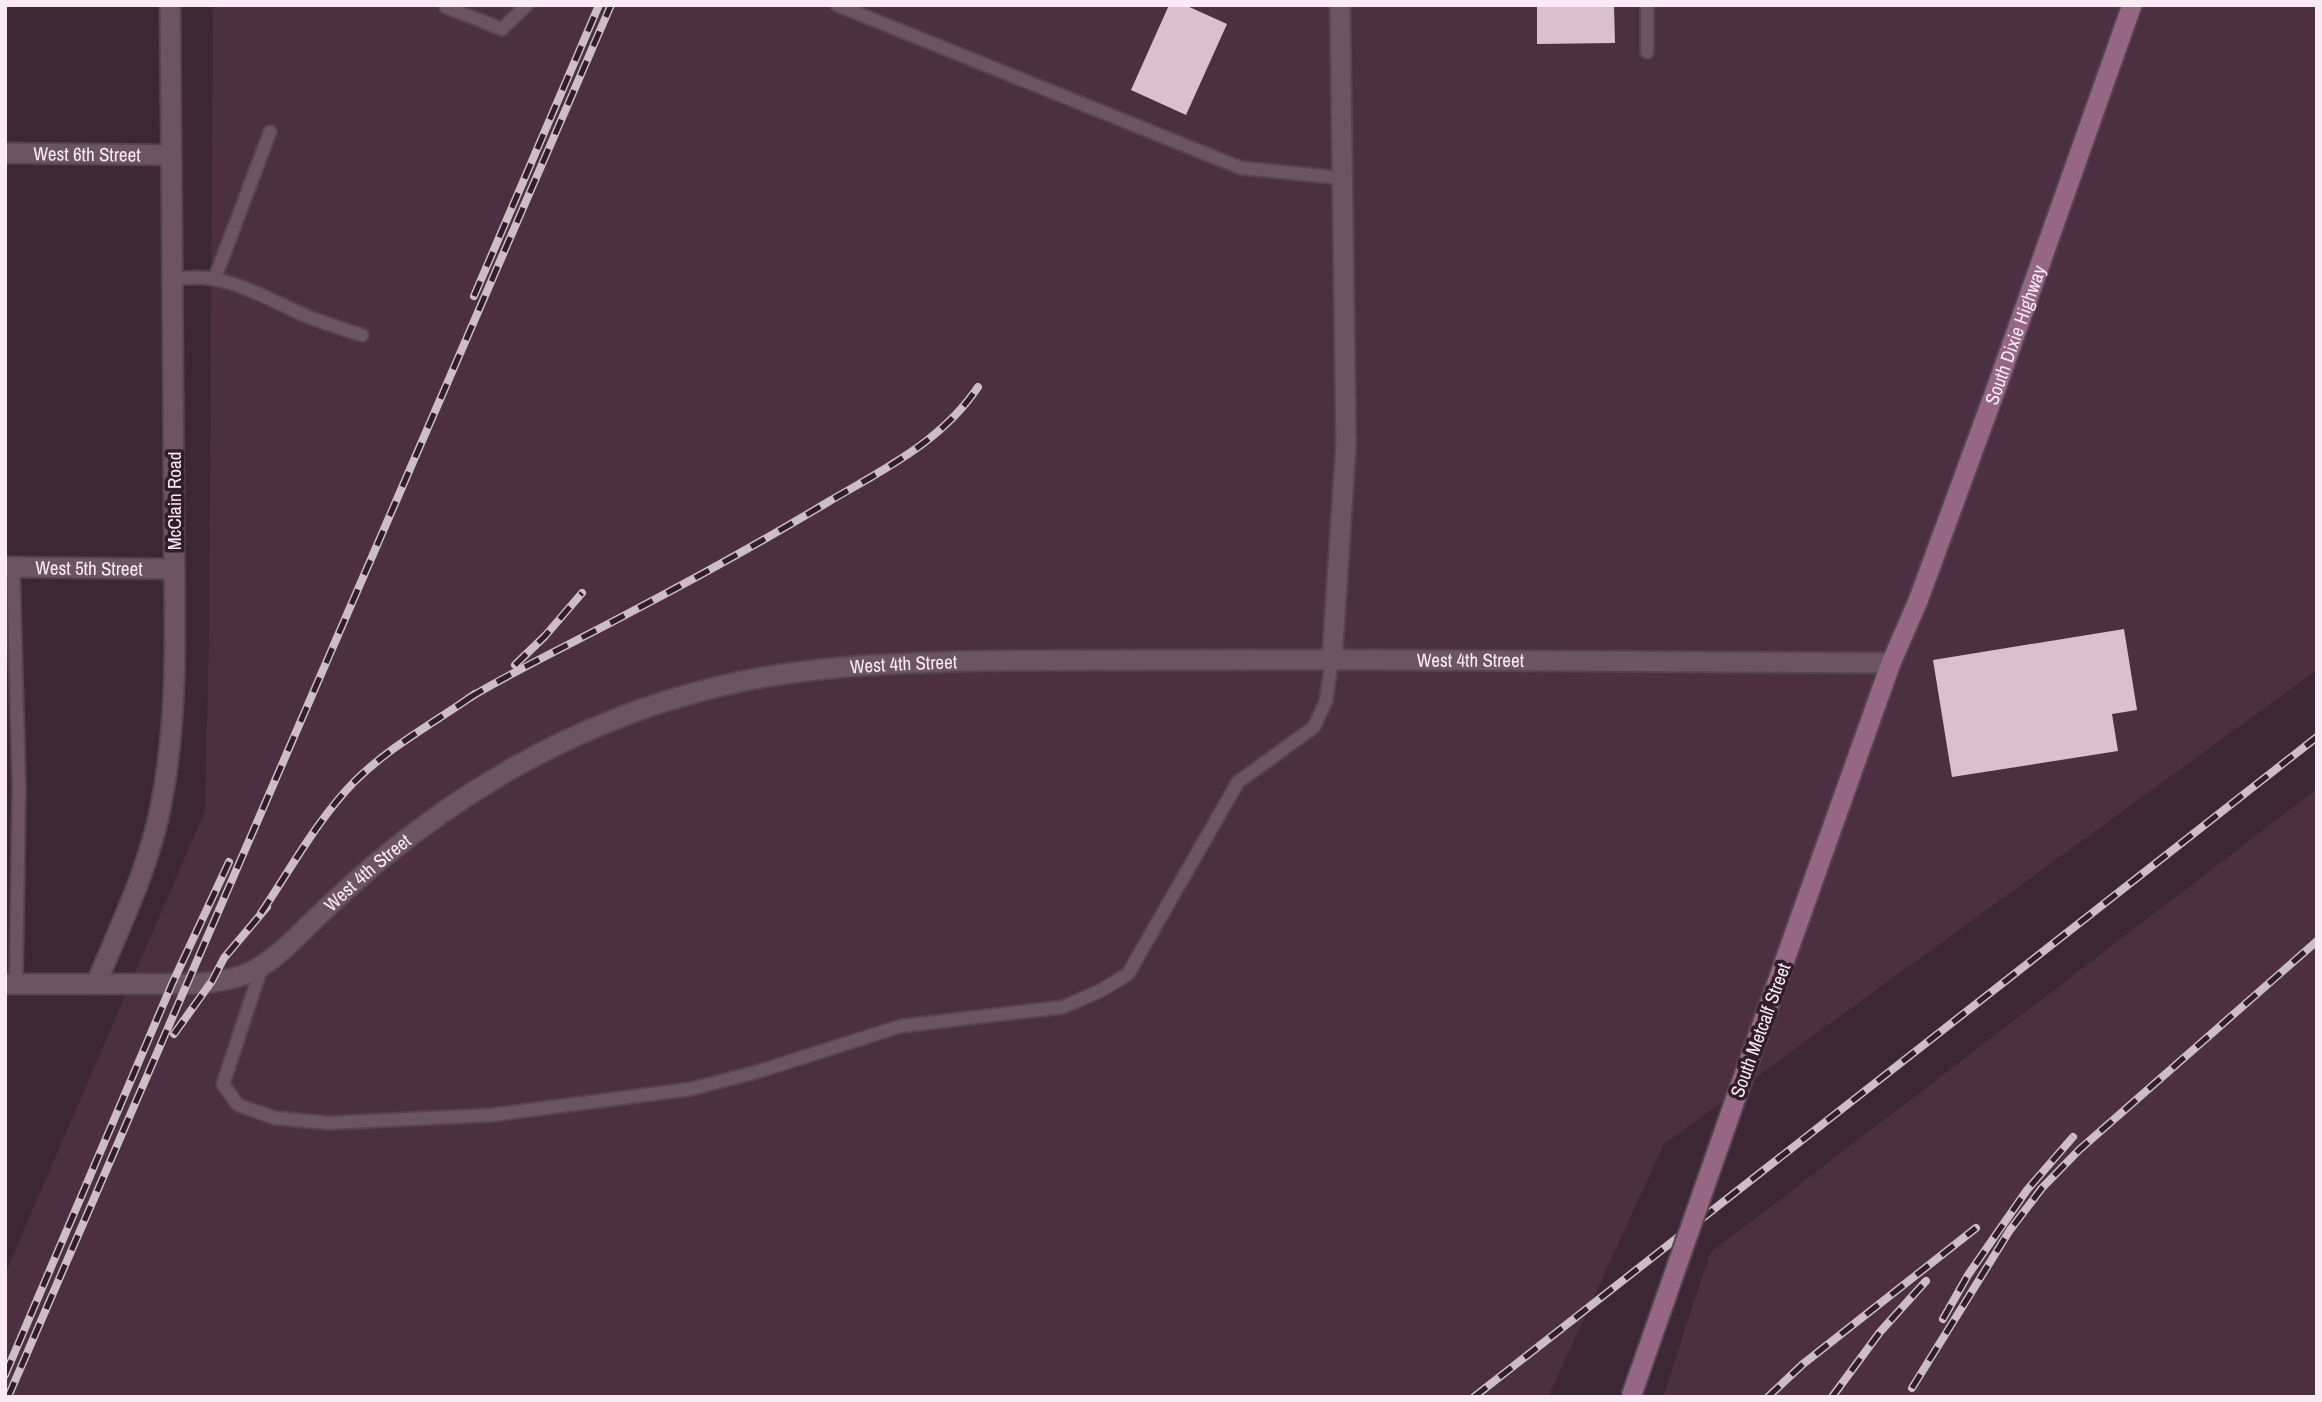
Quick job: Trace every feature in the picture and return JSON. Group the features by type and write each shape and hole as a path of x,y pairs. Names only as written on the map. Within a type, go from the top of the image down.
{"main road":[{"name":"South Dixie Highway","path":"1891,663 1918,601 1969,462 2132,5"},
{"name":"South Metcalf Street","path":"1631,1397 1891,663"}],"street":[{"name":"McClain Road","path":"96,984 138,885 161,806 174,720 170,5"},
{"path":"1332,659 1346,444 1340,5"},
{"name":"West 6th Street","path":"5,153 171,155"},
{"name":"West 5th Street","path":"9,567 174,569"},
{"name":"West 4th Street","path":"10,984 212,981 242,976 262,966 425,823 490,781 533,756 613,719 718,686 833,667 897,663 1517,658 1891,663"}],"lane":[{"path":"446,7 502,29 527,5"},
{"path":"837,5 1241,168 1342,178"},
{"path":"1647,5 1647,52"},
{"path":"215,278 270,132"},
{"path":"173,280 215,278 312,318 362,335"},
{"path":"9,567 19,786 10,984"},
{"path":"262,966 223,1084 238,1105 275,1118 328,1123 492,1115 691,1089 760,1071 901,1026 1063,1007 1100,991 1128,974 1238,782 1314,727 1326,701 1332,659"}],"shaded area":[{"path":"213,5 2317,5 2317,670 1664,1144 1548,1397 5,1397 5,1274 205,811 209,637"},
{"path":"2317,789 2317,1397 1663,1397 1710,1253"}],"building":[{"path":"1169,5 1185,5 1227,24 1186,115 1131,90"},
{"path":"1537,5 1614,5 1615,43 1537,44"},
{"path":"2124,629 2137,710 2112,714 2118,751 1952,777 1933,660"}],"railway":[{"path":"474,296 599,5"},
{"path":"8,1397 611,5"},
{"path":"469,698 704,573 890,466 947,424 978,387"},
{"path":"515,665 545,636 582,593"},
{"path":"261,913 316,829 354,782 397,746 475,694"},
{"path":"1474,1397 2317,737"},
{"path":"5,1375 172,984 229,862"},
{"path":"174,1034 212,981 224,958 267,907"},
{"path":"1912,1388 2010,1230 2042,1188 2079,1150 2317,941"},
{"path":"1943,1319 1968,1275 2027,1190 2073,1137"},
{"path":"1768,1397 1803,1364 1976,1228"},
{"path":"1832,1397 1880,1332 1926,1281"}]}
